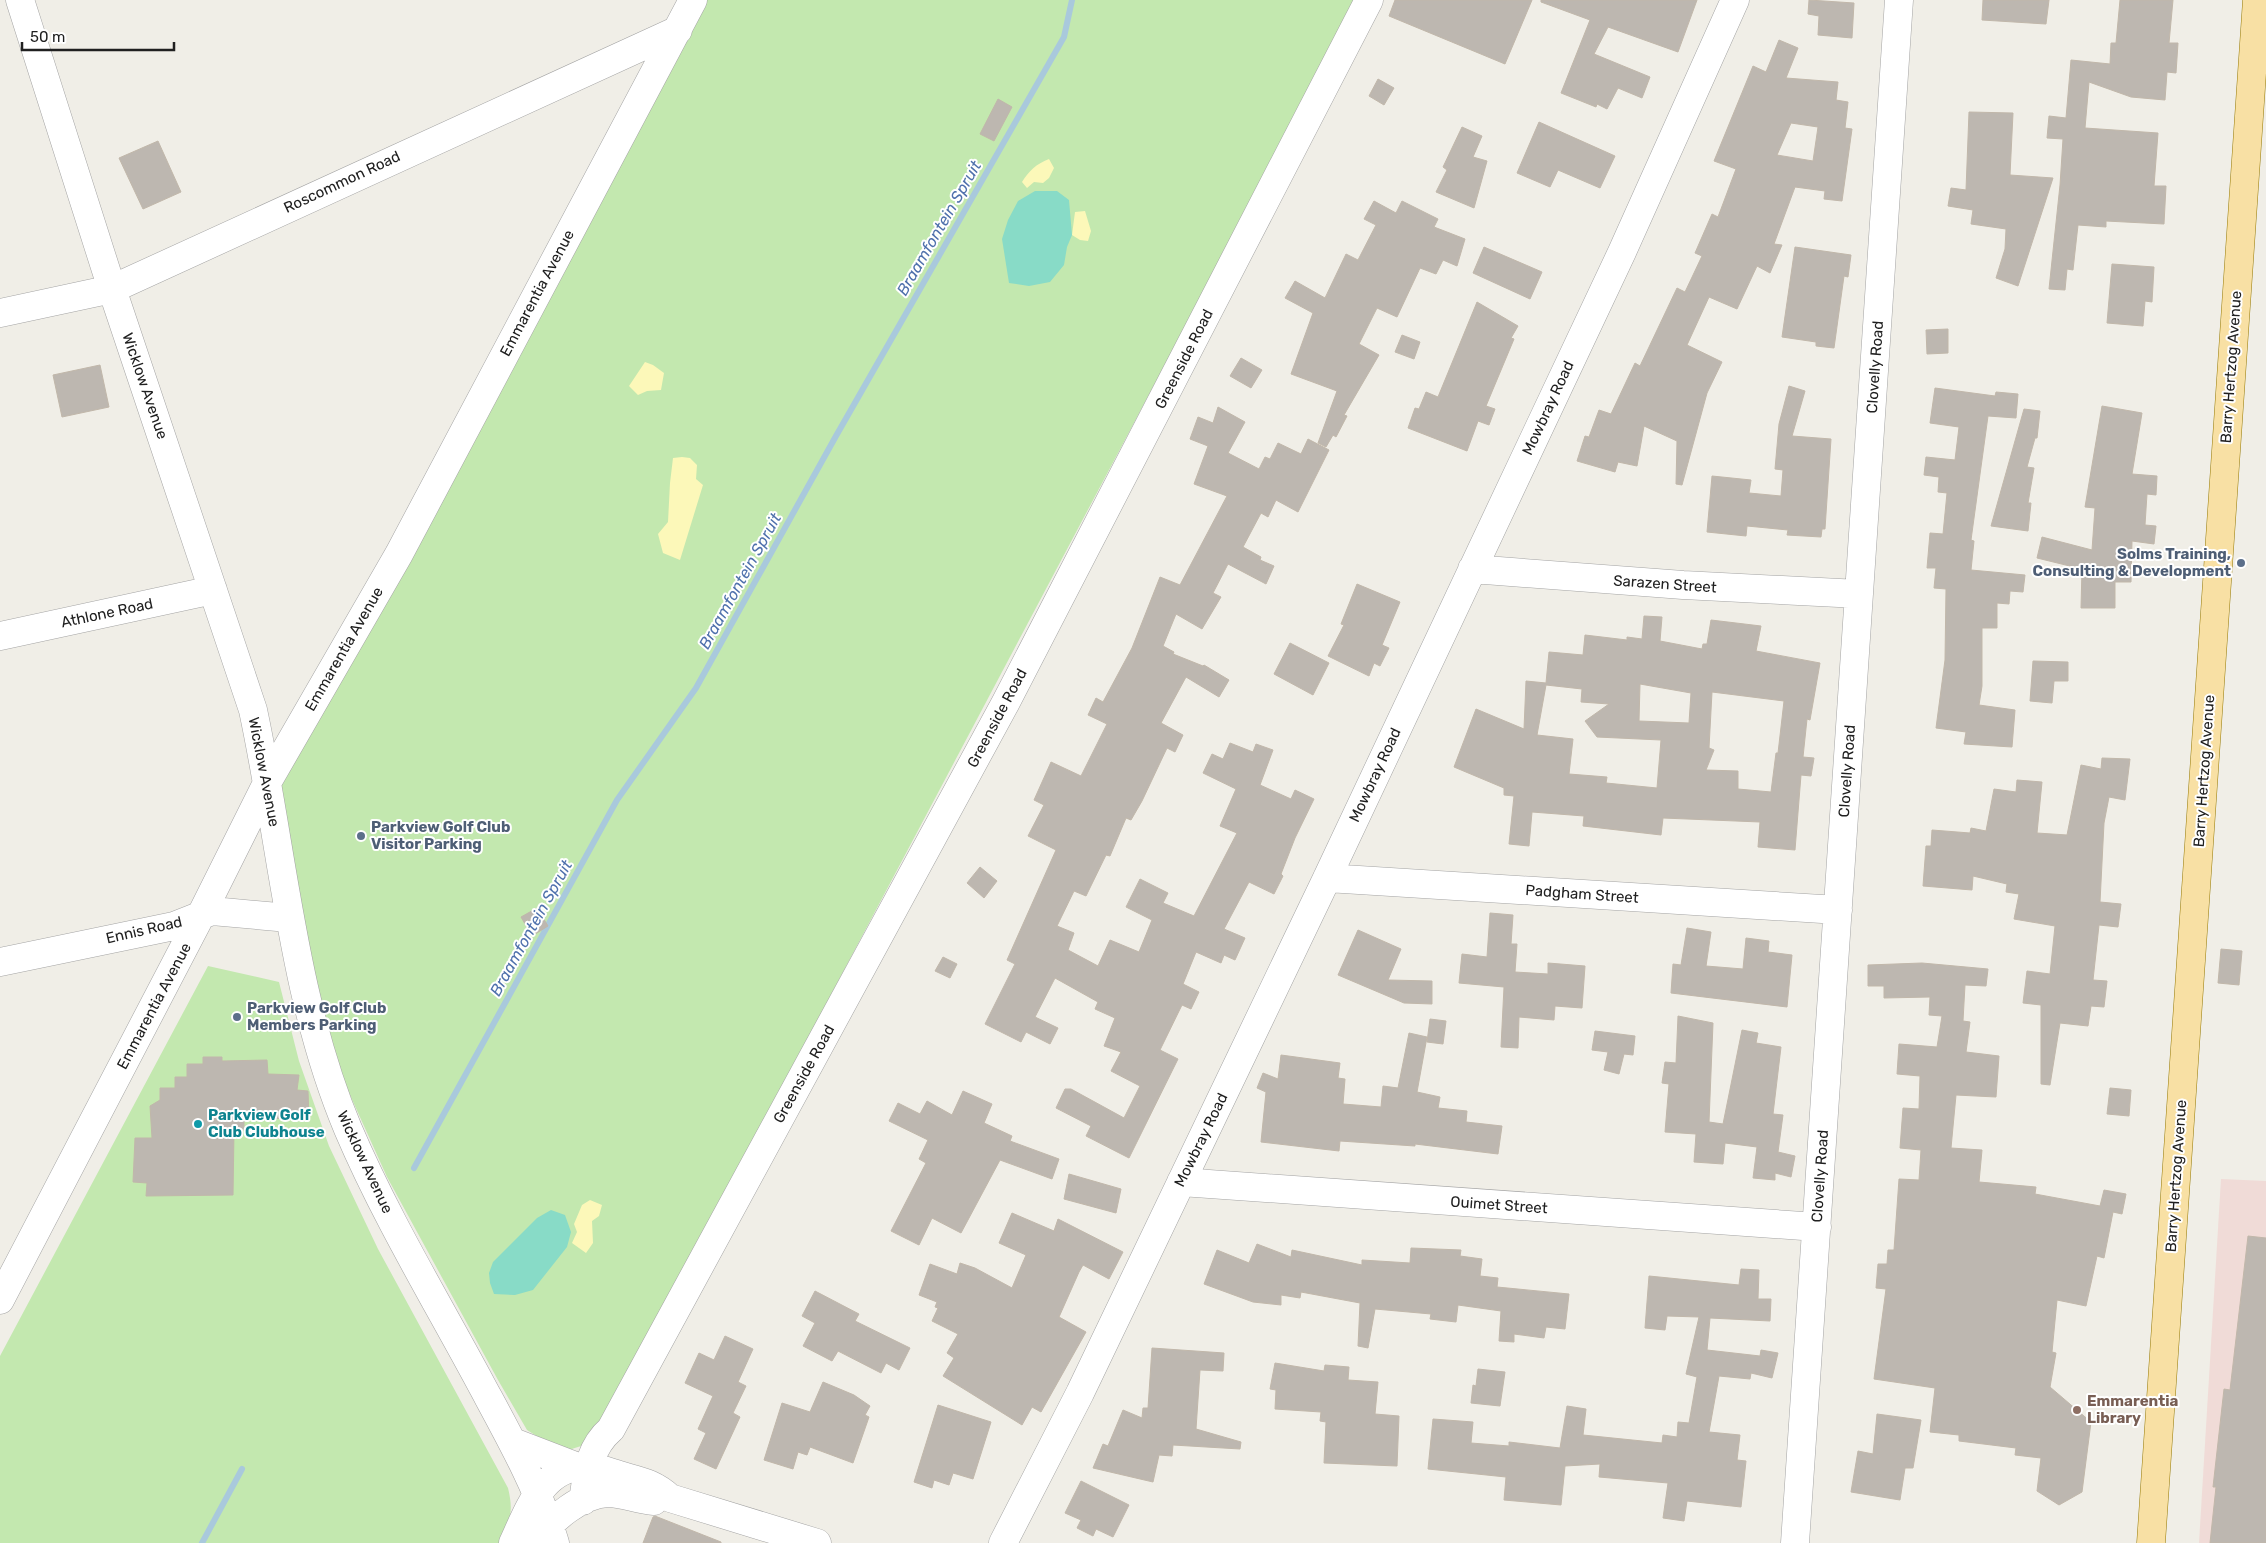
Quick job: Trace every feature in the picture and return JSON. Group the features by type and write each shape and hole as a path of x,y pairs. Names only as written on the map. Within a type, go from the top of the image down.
{"main road":[{"name":"Barry Hertzog Avenue","path":"2151,1543 2258,106 2256,0"}],"street":[{"name":"Wicklow Avenue","path":"20,0 112,288 253,710 268,781 289,918 313,1027 347,1127 369,1178 513,1442 536,1493 546,1536"},
{"name":"Emmarentia Avenue","path":"3,1290 201,915 268,781 399,554 693,0"},
{"name":"Greenside Road","path":"588,1498 589,1468 594,1450 601,1438 611,1429 1006,702 1369,0"},
{"name":"Mowbray Road","path":"1003,1543 1080,1393 1327,878 1622,252 1735,0"},
{"name":"Clovelly Road","path":"1795,1543 1899,0"},
{"name":"Roscommon Road","path":"0,313 112,288 678,30"},
{"name":"Sarazen Street","path":"1472,570 1684,586 1859,594"},
{"name":"Athlone Road","path":"0,636 213,590"},
{"name":"Padgham Street","path":"1327,878 1838,910"},
{"name":"Ennis Road","path":"0,962 174,926 212,911 230,911 289,918"},
{"name":"Ouimet Street","path":"1181,1182 1817,1227"},
{"path":"513,1442 589,1468 658,1487 670,1498 817,1543"},
{"path":"513,1543 536,1493 553,1476 589,1468"},
{"path":"546,1536 588,1498 607,1493 652,1501 670,1498"}],"shaded area":[{"path":"2221,1179 2266,1181 2266,1543 2199,1543"}],"green space":[{"path":"690,0 1358,0 594,1442 562,1452 527,1430 387,1177 345,1084 299,930 268,781"},
{"path":"1035,191 1057,191 1069,200 1072,235 1067,247 1064,265 1050,282 1029,286 1009,283 1002,239 1008,220 1018,201"},
{"path":"208,966 279,982 299,1061 329,1146 378,1249 508,1488 511,1504 510,1517 499,1543 0,1543 0,1356"},
{"path":"551,1210 565,1215 571,1232 567,1247 533,1290 515,1295 494,1294 489,1273 493,1262 537,1218"}],"sand":[{"path":"1049,159 1054,168 1049,178 1043,183 1034,182 1027,188 1022,182 1027,174 1033,168"},
{"path":"1085,211 1091,231 1088,241 1080,240 1072,235 1075,212"},
{"path":"645,362 664,373 661,390 647,391 638,395 629,386"},
{"path":"673,458 690,458 697,465 696,479 703,485 680,560 663,553 658,534 668,522"},
{"path":"590,1200 602,1205 599,1216 592,1221 593,1243 586,1253 572,1243 577,1232 574,1224 582,1205"}],"building":[{"path":"1395,0 1532,0 1505,64 1389,16"},
{"path":"1541,0 1697,0 1678,52 1608,27 1594,54 1650,77 1642,98 1618,88 1607,109 1597,104 1596,107 1561,93 1590,20 1541,2"},
{"path":"1809,0 1854,3 1852,38 1818,35 1819,16 1808,14"},
{"path":"1983,0 2049,0 2046,24 1982,20"},
{"path":"2120,0 2173,0 2169,43 2178,43 2176,73 2167,72 2165,100 2131,97 2089,82 2085,128 2158,133 2154,186 2166,186 2164,224 2106,221 2106,227 2078,225 2073,270 2067,269 2065,290 2049,289 2063,139 2047,138 2049,116 2066,118 2071,60 2110,64 2111,43 2116,43"},
{"path":"1779,40 1798,48 1786,78 1838,82 1836,100 1848,102 1845,128 1852,129 1842,201 1824,199 1825,191 1795,187 1774,244 1782,245 1770,273 1757,266 1737,309 1709,297 1687,345 1722,362 1707,393 1682,485 1676,484 1677,441 1644,426 1637,466 1618,462 1615,472 1577,461 1585,436 1589,437 1599,410 1611,414 1635,363 1640,366 1677,288 1685,292 1702,256 1695,253 1712,214 1718,217 1736,169 1714,161 1753,66 1766,72","holes":["1791,123 1818,127 1813,161 1777,155"]},
{"path":"1378,79 1394,88 1384,105 1369,96"},
{"path":"998,99 1012,107 994,141 980,134"},
{"path":"1969,112 2013,113 2010,175 2053,178 2018,286 1996,278 2005,249 2006,229 1971,224 1973,210 1948,206 1951,188 1966,190"},
{"path":"1539,122 1615,156 1600,188 1558,170 1550,187 1517,173"},
{"path":"1462,127 1482,136 1473,157 1487,161 1474,208 1436,192 1447,170 1443,167"},
{"path":"158,141 181,192 143,209 119,158"},
{"path":"1374,201 1396,213 1402,201 1438,219 1434,227 1465,239 1457,266 1443,260 1436,274 1420,268 1397,317 1377,308 1359,344 1379,355 1344,415 1347,416 1336,437 1333,435 1326,447 1318,443 1337,391 1291,374 1313,313 1285,298 1295,281 1325,298 1346,254 1358,260 1376,225 1364,219"},
{"path":"1484,247 1542,272 1530,299 1473,273"},
{"path":"1795,247 1851,255 1848,277 1844,276 1834,348 1816,346 1816,342 1782,337"},
{"path":"2112,264 2154,267 2152,302 2145,301 2143,326 2107,323"},
{"path":"1477,302 1518,326 1511,338 1514,339 1486,406 1495,409 1489,425 1478,421 1467,451 1408,428 1415,408 1419,409 1426,392 1438,397"},
{"path":"1948,329 1948,353 1927,354 1926,330"},
{"path":"1402,335 1420,342 1414,359 1395,352"},
{"path":"1241,358 1262,370 1251,388 1230,376"},
{"path":"100,365 109,407 62,417 53,375"},
{"path":"1789,386 1805,391 1792,436 1831,439 1825,529 1822,529 1821,537 1787,535 1788,530 1747,526 1746,536 1707,532 1712,476 1751,480 1749,493 1781,496 1783,470 1775,469 1779,424"},
{"path":"1935,388 1995,396 1996,392 2018,394 2016,418 1988,416 1971,540 1974,541 1971,570 2025,575 2023,592 2010,591 2009,604 1997,603 1997,628 1982,628 1982,686 1979,705 2015,710 2012,747 1964,744 1966,732 1936,728 1945,660 1946,589 1934,588 1936,568 1927,568 1930,533 1943,534 1947,493 1938,492 1939,477 1924,475 1926,457 1955,460 1959,427 1930,423"},
{"path":"2102,406 2142,413 2132,474 2157,476 2156,495 2147,494 2145,525 2156,526 2154,544 2132,541 2131,582 2115,582 2115,608 2081,608 2082,569 2037,558 2042,537 2092,550 2095,508 2085,507"},
{"path":"1218,407 1245,422 1228,453 1259,469 1265,457 1270,459 1278,443 1301,454 1308,439 1329,450 1298,512 1276,500 1268,517 1261,513 1243,547 1261,557 1260,560 1274,566 1266,584 1228,564 1213,593 1221,597 1202,629 1176,614 1163,646 1174,652 1173,654 1204,665 1229,680 1219,697 1186,677 1161,723 1183,735 1175,752 1167,748 1142,801 1131,820 1126,818 1110,856 1106,855 1086,896 1074,891 1057,926 1074,933 1068,950 1098,966 1110,940 1139,952 1152,920 1126,907 1140,879 1168,893 1163,903 1194,916 1237,833 1220,826 1236,789 1203,773 1212,754 1223,759 1230,743 1253,752 1256,744 1273,750 1260,785 1291,799 1295,790 1314,799 1295,838 1281,874 1283,876 1274,894 1249,882 1224,929 1245,938 1235,960 1224,955 1221,963 1196,952 1183,984 1199,992 1191,1009 1182,1005 1160,1050 1178,1059 1129,1158 1086,1136 1091,1126 1056,1108 1065,1089 1071,1089 1124,1118 1140,1086 1111,1071 1121,1052 1104,1046 1115,1018 1095,1009 1098,1002 1055,978 1035,1017 1058,1028 1050,1044 1026,1032 1021,1042 985,1024 1015,964 1007,960 1056,850 1028,836 1044,805 1034,800 1051,762 1081,776 1107,724 1088,715 1096,698 1103,702 1132,648 1160,577 1180,585 1227,496 1194,484 1208,446 1190,439 1198,417 1213,423"},
{"path":"2024,409 2040,411 2037,438 2035,438 2027,467 2034,468 2028,503 2031,503 2028,531 1991,526"},
{"path":"1357,584 1400,602 1382,645 1389,648 1380,666 1374,663 1369,676 1328,656 1344,625 1341,624"},
{"path":"1644,616 1662,617 1660,641 1702,649 1703,644 1707,644 1711,620 1761,626 1756,651 1820,663 1810,720 1807,719 1803,757 1814,758 1811,776 1801,775 1795,850 1758,847 1760,822 1663,818 1661,835 1583,826 1584,816 1532,812 1529,846 1509,844 1514,796 1504,795 1504,788 1454,767 1476,709 1524,729 1526,681 1546,683 1549,652 1583,655 1585,635 1627,640 1627,637 1642,639","holes":["1640,684 1691,693 1689,723 1639,721","1546,685 1582,689 1581,702 1609,704 1585,721 1597,737 1661,740 1657,788 1606,783 1607,777 1569,774 1573,739 1537,735","1712,692 1784,701 1771,792 1738,789 1738,771 1706,770 1714,750 1709,748"]},
{"path":"1290,643 1329,663 1313,695 1274,674"},
{"path":"2033,661 2068,662 2068,681 2054,681 2052,703 2030,701"},
{"path":"2102,758 2130,759 2125,800 2109,797 2104,823 2100,902 2121,904 2118,927 2099,925 2093,980 2107,981 2104,1007 2091,1006 2088,1026 2060,1023 2050,1085 2041,1084 2041,1005 2023,1003 2027,971 2050,974 2055,926 2014,919 2019,894 2006,892 2007,884 1973,876 1972,890 1923,886 1926,846 1931,846 1932,830 1970,833 1971,828 1986,831 1994,789 2016,792 2017,780 2042,782 2037,833 2067,835 2081,765 2101,769"},
{"path":"980,867 997,881 984,898 967,883"},
{"path":"537,908 548,926 532,936 521,917"},
{"path":"1490,913 1513,915 1511,944 1517,944 1515,972 1548,974 1548,963 1585,966 1582,1008 1555,1006 1554,1020 1519,1017 1518,1048 1501,1047 1504,987 1459,983 1462,954 1487,957"},
{"path":"1687,928 1711,932 1706,966 1743,969 1746,938 1769,941 1768,952 1792,955 1787,1007 1671,993 1673,964 1681,965"},
{"path":"1358,930 1401,949 1388,980 1432,981 1432,1004 1404,1003 1338,975"},
{"path":"2221,949 2242,951 2239,985 2218,983"},
{"path":"943,957 957,964 950,978 935,971"},
{"path":"1922,963 1988,969 1986,986 1965,985 1963,1021 1970,1022 1966,1052 1999,1056 1996,1097 1956,1095 1951,1148 1982,1150 1979,1182 2036,1187 2035,1194 2100,1206 2104,1190 2126,1194 2122,1214 2113,1212 2104,1258 2097,1256 2086,1306 2057,1300 2052,1352 2056,1353 2050,1387 2091,1422 2082,1492 2059,1505 2037,1491 2041,1458 2015,1455 2016,1448 1959,1441 1959,1435 1930,1432 1935,1388 1874,1379 1886,1289 1876,1288 1878,1264 1887,1264 1888,1250 1894,1250 1899,1179 1919,1180 1921,1150 1900,1148 1903,1108 1919,1109 1920,1076 1897,1074 1899,1044 1937,1047 1942,1016 1929,1015 1930,997 1884,998 1884,986 1868,986 1868,965"},
{"path":"1678,1016 1713,1023 1709,1122 1723,1124 1742,1030 1758,1033 1756,1043 1781,1047 1773,1114 1783,1115 1778,1152 1795,1156 1791,1177 1775,1173 1775,1180 1753,1178 1757,1147 1725,1143 1723,1164 1694,1162 1696,1134 1665,1132 1669,1084 1662,1083 1665,1062 1676,1063"},
{"path":"1430,1019 1446,1021 1443,1044 1427,1042"},
{"path":"1595,1031 1635,1036 1633,1055 1624,1054 1619,1074 1604,1070 1608,1052 1592,1050"},
{"path":"1409,1033 1427,1037 1417,1092 1440,1097 1438,1108 1467,1111 1466,1122 1502,1126 1498,1154 1415,1144 1415,1146 1340,1141 1339,1151 1261,1142 1266,1092 1257,1088 1263,1073 1278,1079 1281,1055 1340,1063 1338,1078 1345,1079 1343,1104 1381,1107 1383,1086 1398,1088"},
{"name":"Parkview Golf Club Clubhouse","path":"203,1057 222,1057 222,1061 267,1060 268,1074 299,1075 297,1090 308,1091 309,1118 244,1119 244,1130 234,1130 233,1195 146,1196 147,1183 133,1182 135,1138 152,1138 150,1106 160,1100 160,1088 175,1088 175,1077 187,1077 187,1064 203,1064"},
{"path":"2110,1088 2131,1090 2129,1116 2107,1114"},
{"path":"963,1091 992,1104 984,1123 1012,1136 1010,1141 1059,1159 1052,1179 1000,1160 961,1233 932,1218 919,1245 891,1231 926,1163 919,1159 928,1140 889,1121 898,1103 920,1114 927,1101 952,1115"},
{"path":"1069,1174 1121,1189 1116,1213 1064,1199"},
{"path":"1012,1213 1054,1231 1058,1219 1123,1252 1109,1279 1083,1265 1059,1317 1086,1332 1041,1412 1032,1407 1022,1425 943,1376 954,1358 947,1353 958,1334 932,1321 938,1308 935,1307 937,1302 919,1295 930,1264 957,1274 960,1263 975,1268 1012,1288 1026,1255 999,1243"},
{"path":"2248,1236 2266,1238 2266,1543 2210,1543 2216,1487 2213,1487 2224,1389 2230,1390"},
{"path":"1257,1244 1291,1257 1292,1250 1362,1265 1362,1260 1410,1263 1411,1248 1461,1250 1460,1256 1482,1259 1480,1276 1498,1278 1497,1287 1569,1294 1565,1329 1546,1327 1544,1338 1514,1334 1514,1342 1499,1341 1501,1311 1458,1305 1456,1322 1430,1319 1431,1314 1375,1309 1368,1348 1358,1346 1360,1303 1301,1292 1300,1298 1281,1295 1281,1305 1253,1302 1204,1284 1217,1250 1249,1263"},
{"path":"1741,1269 1759,1270 1758,1299 1771,1299 1770,1321 1710,1318 1707,1350 1760,1356 1761,1350 1778,1353 1772,1378 1751,1373 1750,1379 1719,1376 1709,1432 1740,1435 1737,1460 1746,1461 1741,1507 1687,1501 1684,1521 1663,1518 1668,1483 1599,1477 1600,1464 1565,1466 1561,1505 1504,1500 1506,1477 1428,1469 1433,1419 1473,1422 1471,1443 1509,1446 1509,1442 1560,1448 1567,1406 1586,1409 1583,1435 1662,1443 1663,1435 1677,1437 1678,1422 1689,1423 1697,1377 1686,1374 1699,1317 1667,1316 1665,1330 1645,1328 1649,1276 1739,1285"},
{"path":"815,1291 859,1314 855,1321 910,1348 899,1370 886,1363 881,1373 838,1351 832,1361 803,1346 815,1323 802,1316"},
{"path":"725,1336 753,1349 738,1382 746,1386 733,1413 740,1417 716,1469 694,1459 706,1433 698,1429 713,1396 685,1383 699,1353 714,1360"},
{"path":"1152,1348 1224,1353 1223,1371 1200,1370 1196,1429 1241,1442 1240,1449 1173,1445 1172,1456 1159,1455 1153,1482 1093,1468 1103,1444 1108,1446 1123,1410 1142,1418 1143,1408 1148,1408"},
{"path":"1275,1363 1324,1371 1325,1365 1349,1367 1348,1380 1378,1382 1375,1414 1399,1416 1397,1466 1324,1463 1326,1422 1320,1421 1321,1412 1275,1409 1276,1390 1270,1389"},
{"path":"1478,1369 1505,1372 1500,1406 1471,1403 1473,1385 1476,1386"},
{"path":"823,1382 854,1395 870,1406 865,1415 869,1417 853,1463 810,1447 807,1455 798,1452 793,1469 764,1460 782,1403 810,1412"},
{"path":"938,1405 991,1422 973,1479 953,1473 949,1485 934,1480 932,1488 914,1482"},
{"path":"1877,1414 1921,1420 1913,1468 1905,1468 1900,1500 1851,1492 1858,1451 1873,1454"},
{"path":"1081,1481 1129,1505 1113,1537 1096,1529 1093,1536 1077,1528 1081,1520 1065,1513"},
{"path":"655,1516 721,1542 721,1543 643,1543"}],"waterway":[{"name":"Braamfontein Spruit","path":"414,1168 617,800 696,688 836,436 1064,37 1072,0"},
{"name":"Braamfontein Spruit","path":"202,1543 242,1469"}],"place":[{"name":"Solms Training, Consulting & Development","path":"2241,563"},
{"name":"Parkview Golf Club Visitor Parking","path":"361,836"},
{"name":"Parkview Golf Club Members Parking","path":"237,1017"},
{"name":"Parkview Golf Club Clubhouse","path":"198,1124"},
{"name":"Emmarentia Library","path":"2077,1410"}]}
